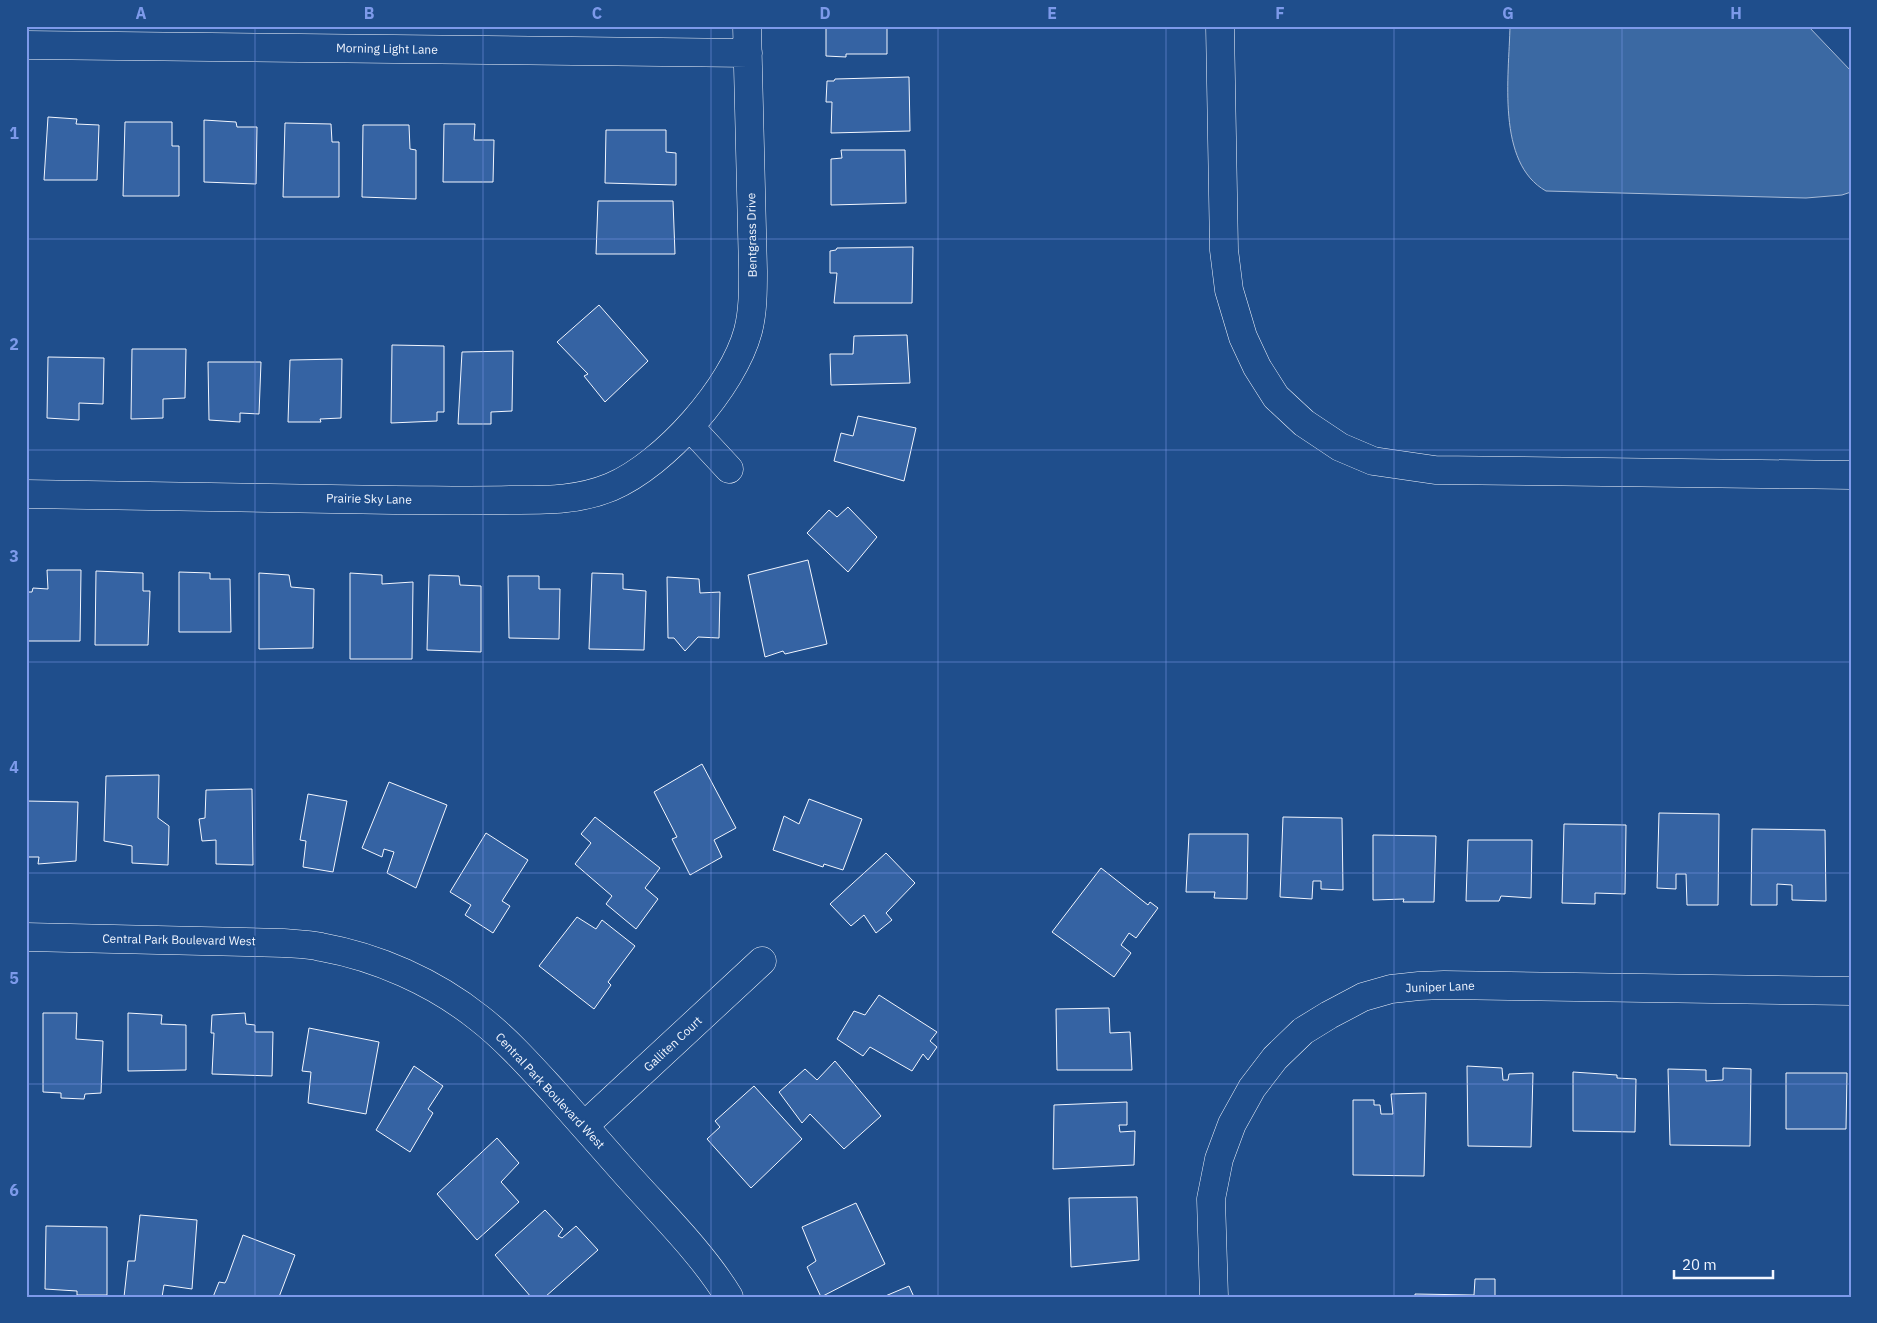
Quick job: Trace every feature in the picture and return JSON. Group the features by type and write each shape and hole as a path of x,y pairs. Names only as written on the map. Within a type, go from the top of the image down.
{"street":[{"name":"Bentgrass Drive","path":"690,427 720,389 737,358 748,332 752,301 747,26"},
{"path":"1220,26 1224,250 1229,290 1243,337 1257,367 1276,397 1304,423 1340,447 1373,461 1435,470 1851,475"},
{"name":"Morning Light Lane","path":"26,45 748,53"},
{"path":"690,427 729,469"},
{"name":"Prairie Sky Lane","path":"26,494 466,501 580,497 613,486 647,465 690,427"},
{"name":"Central Park Boulevard West","path":"26,937 283,943 319,946 353,954 423,983 479,1018 507,1042 690,1245 729,1297"},
{"name":"Galliten Court","path":"584,1126 762,961"},
{"name":"Juniper Lane","path":"1214,1297 1211,1199 1219,1160 1232,1124 1252,1088 1274,1058 1304,1031 1363,997 1418,986 1444,985 1851,990"}],"water":[{"path":"1510,26 1808,26 1851,71 1851,192 1842,195 1806,198 1546,191 1530,178 1519,160 1512,140 1508,93"}],"building":[{"path":"826,26 887,26 887,54 846,54 846,57 826,56"},
{"path":"909,77 910,131 831,133 832,102 826,102 827,81 834,81 835,79"},
{"path":"48,117 77,119 76,124 99,125 97,180 44,180"},
{"path":"204,120 236,122 237,127 257,127 256,184 204,182"},
{"path":"125,122 172,122 172,146 179,146 179,196 123,196"},
{"path":"285,123 331,124 332,142 339,142 339,197 283,197"},
{"path":"444,124 475,124 474,140 494,140 493,182 443,182"},
{"path":"363,125 409,125 410,149 416,150 416,199 362,197"},
{"path":"606,130 666,130 666,152 676,153 676,185 605,183"},
{"path":"841,150 905,150 906,203 831,205 831,159 842,158"},
{"path":"598,201 673,201 675,254 596,254"},
{"path":"913,247 912,303 834,303 837,273 830,273 830,251 837,248"},
{"path":"599,305 648,361 605,402 584,376 588,374 557,342"},
{"path":"907,335 910,383 831,385 830,354 853,354 854,336"},
{"path":"392,345 444,346 444,412 437,412 437,421 391,423"},
{"path":"132,349 186,349 185,398 163,399 163,418 131,419"},
{"path":"513,351 512,411 491,412 491,424 458,424 462,352"},
{"path":"48,357 104,358 103,404 79,403 79,420 47,418"},
{"path":"342,359 341,418 320,419 321,422 288,422 290,360"},
{"path":"208,362 261,362 259,414 240,413 240,422 209,420"},
{"path":"858,416 916,428 904,481 834,461 841,433 853,436"},
{"path":"848,507 877,537 848,572 807,533 829,510 837,517"},
{"path":"808,560 827,644 785,654 783,651 765,657 748,575"},
{"path":"47,570 81,570 80,641 26,641 26,592 32,592 33,588 48,589"},
{"path":"96,571 143,573 143,591 150,591 148,645 95,645"},
{"path":"179,572 210,573 210,579 230,579 231,632 179,632"},
{"path":"259,573 289,575 291,587 314,589 313,648 259,649"},
{"path":"350,573 382,575 382,584 413,582 412,659 350,659"},
{"path":"592,573 623,574 623,589 646,591 644,650 589,649"},
{"path":"429,575 459,576 460,585 481,586 481,652 427,650"},
{"path":"508,576 539,576 539,589 560,589 559,639 509,638"},
{"path":"667,577 699,579 700,593 720,592 719,638 698,637 685,651 674,638 668,638"},
{"path":"702,764 736,828 714,840 722,857 690,875 672,839 677,837 654,792"},
{"path":"159,775 158,818 169,826 168,865 132,863 132,846 104,841 106,776"},
{"path":"389,782 447,805 416,888 387,873 394,852 384,849 382,857 362,848"},
{"path":"252,789 253,865 216,864 216,840 202,841 199,819 205,818 206,790"},
{"path":"308,794 347,801 333,872 303,867 306,841 300,840"},
{"path":"809,799 862,819 843,870 824,864 823,867 773,850 784,816 799,824"},
{"path":"26,801 78,802 76,861 38,864 39,857 26,857"},
{"path":"1659,813 1719,814 1718,905 1687,905 1686,874 1676,874 1676,889 1657,888"},
{"path":"595,817 660,868 645,888 658,899 636,929 606,904 612,896 575,864 591,843 581,834"},
{"path":"1283,817 1342,818 1343,890 1321,889 1321,881 1313,881 1312,899 1280,897"},
{"path":"1564,824 1626,825 1625,894 1595,893 1595,904 1562,903"},
{"path":"1752,829 1825,830 1826,901 1792,900 1792,885 1777,884 1777,905 1751,905"},
{"path":"486,833 528,860 502,901 510,906 493,933 465,915 471,905 450,892"},
{"path":"1189,834 1248,834 1247,899 1214,898 1215,892 1186,892"},
{"path":"1373,835 1436,836 1434,902 1403,902 1404,899 1373,900"},
{"path":"1468,840 1532,840 1531,898 1501,896 1499,901 1466,901"},
{"path":"886,853 915,883 886,913 892,920 876,933 864,915 851,926 830,904"},
{"path":"1101,868 1148,905 1150,902 1158,908 1136,938 1129,933 1121,945 1131,953 1114,977 1052,932"},
{"path":"577,917 596,929 602,920 635,946 608,982 611,985 594,1009 539,966"},
{"path":"879,995 937,1032 930,1041 937,1047 928,1060 923,1054 912,1071 870,1047 863,1056 837,1039 854,1011 865,1015"},
{"path":"1109,1008 1110,1033 1130,1032 1132,1070 1057,1070 1056,1009"},
{"path":"43,1013 77,1013 76,1039 103,1041 101,1093 85,1094 84,1099 61,1098 61,1093 43,1092"},
{"path":"128,1013 162,1015 161,1024 186,1025 186,1070 128,1071"},
{"path":"245,1013 246,1024 255,1025 255,1032 273,1032 272,1076 212,1074 214,1033 211,1033 212,1015"},
{"path":"309,1028 379,1042 366,1114 308,1103 311,1072 302,1071"},
{"path":"835,1061 881,1116 844,1149 810,1114 802,1123 779,1092 805,1069 817,1080"},
{"path":"414,1066 443,1086 428,1109 433,1113 410,1152 376,1130"},
{"path":"1467,1066 1502,1068 1503,1080 1508,1080 1509,1074 1533,1073 1531,1147 1468,1146"},
{"path":"1723,1068 1751,1069 1750,1146 1670,1145 1668,1069 1706,1070 1706,1081 1723,1080"},
{"path":"1573,1072 1617,1075 1617,1078 1636,1079 1635,1132 1573,1131"},
{"path":"1786,1073 1847,1073 1846,1129 1786,1129"},
{"path":"754,1086 802,1139 751,1188 707,1139 720,1127 715,1121"},
{"path":"1426,1093 1424,1176 1353,1175 1353,1100 1374,1100 1374,1105 1380,1105 1381,1114 1393,1114 1391,1094"},
{"path":"1127,1102 1127,1125 1119,1125 1120,1132 1135,1131 1134,1165 1053,1169 1054,1105"},
{"path":"497,1138 519,1163 501,1182 519,1202 477,1240 437,1194"},
{"path":"1137,1197 1139,1260 1071,1267 1069,1198"},
{"path":"856,1203 885,1264 821,1297 807,1267 816,1261 802,1227"},
{"path":"545,1210 563,1229 558,1236 562,1238 576,1226 598,1250 545,1297 531,1297 495,1255"},
{"path":"140,1215 197,1220 192,1289 164,1285 162,1297 124,1297 128,1261 135,1261"},
{"path":"46,1226 107,1227 107,1295 77,1295 77,1291 45,1289"},
{"path":"243,1235 295,1255 279,1297 213,1297 219,1282 225,1283 227,1279"},
{"path":"1475,1279 1495,1279 1495,1297 1415,1297 1415,1294 1474,1295"},
{"path":"909,1286 914,1297 883,1297"}]}
